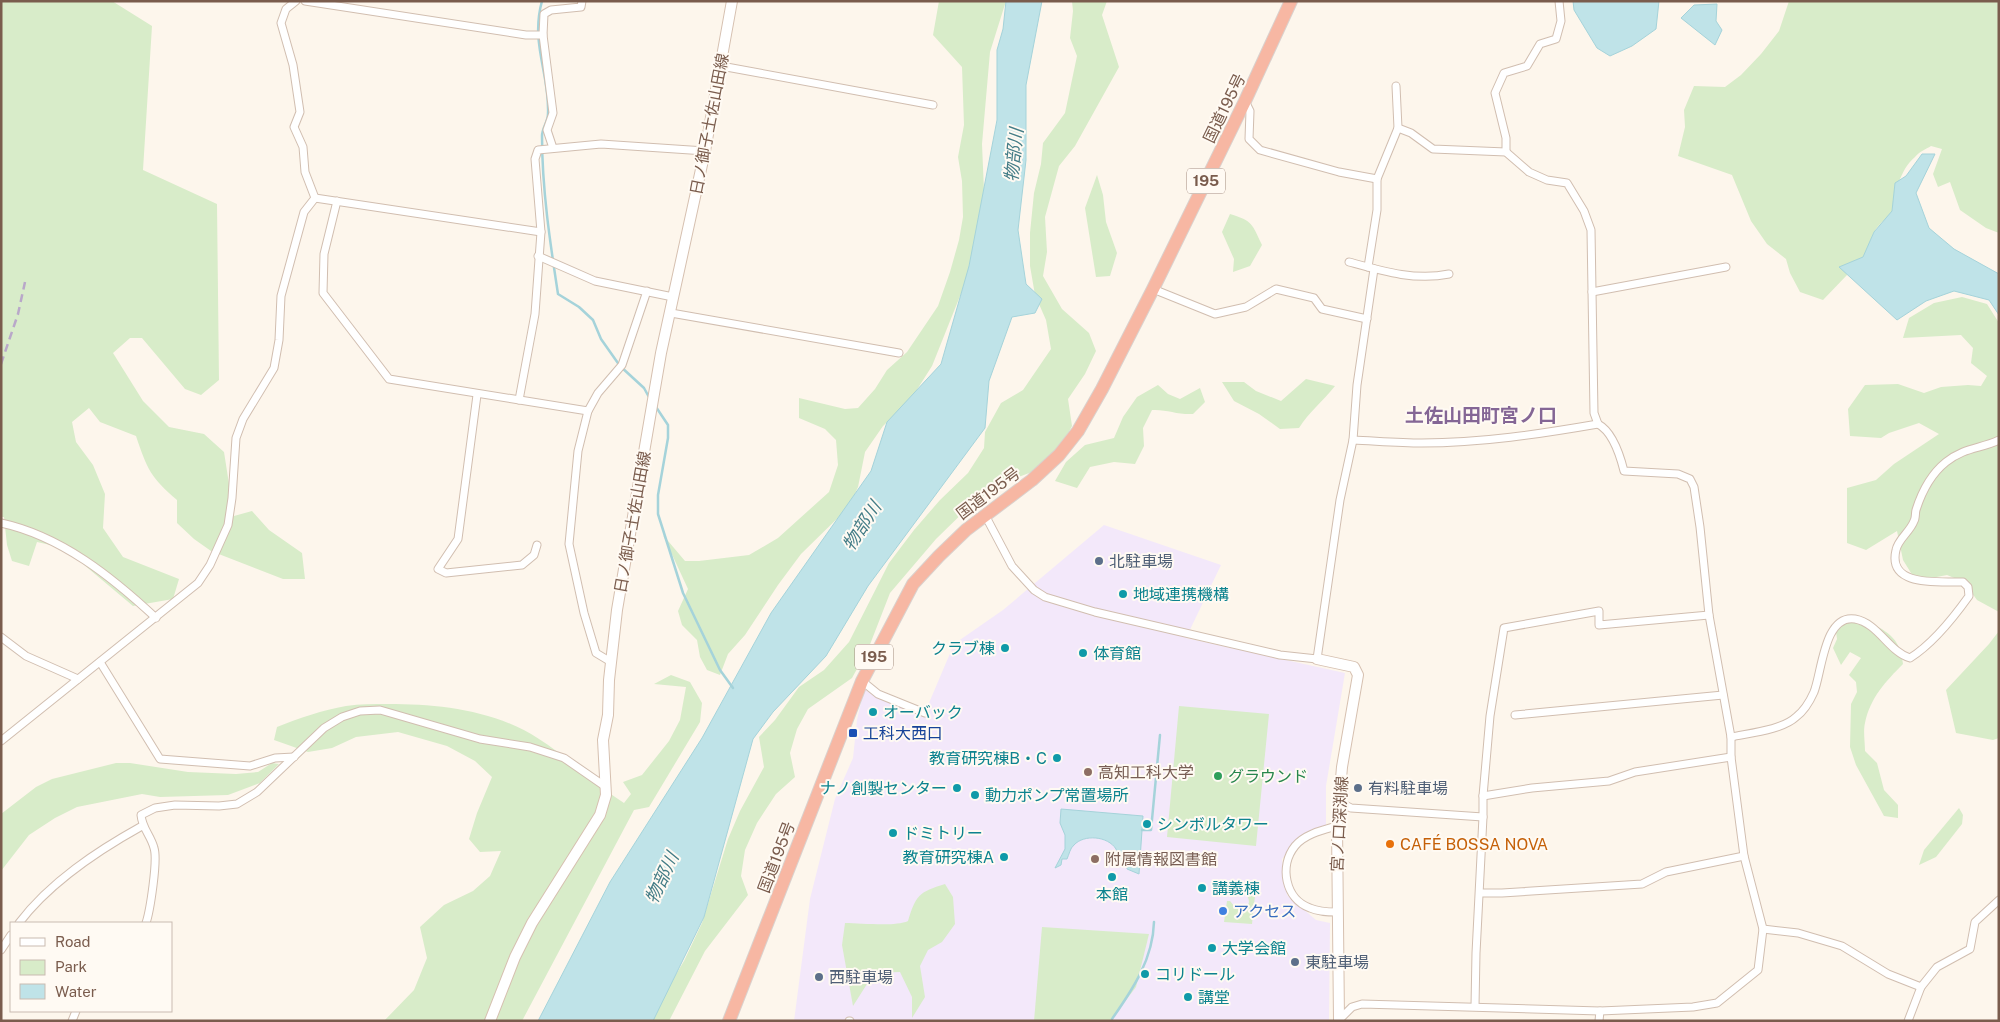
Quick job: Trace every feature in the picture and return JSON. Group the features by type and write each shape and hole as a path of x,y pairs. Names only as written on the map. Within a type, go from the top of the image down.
{"highway":[{"name":"国道195号","path":"729,1021 862,681 913,584 966,530 1032,480 1060,454 1078,431 1102,389 1153,289 1245,101 1291,1"}],"main road":[{"name":"日ノ御子土佐山田線","path":"490,1021 515,957 532,923 600,815 606,787 603,766 603,740 608,715 609,680 617,610 662,353 705,151 732,1"},
{"name":"宮ノ口深渕線","path":"1317,659 1354,667 1358,675 1345,749 1337,826 1339,1021"}],"street":[{"path":"296,1 286,9 281,23 293,65 300,112 294,127 303,147 305,172 316,198"},
{"path":"306,1 526,35 543,35"},
{"path":"551,148 547,130 554,113 543,35 544,14 551,10 581,7 582,1"},
{"path":"1506,152 1506,138 1495,93 1504,73 1527,66 1540,44 1556,39 1561,21 1559,1"},
{"path":"720,66 933,105"},
{"path":"985,515 1012,566 1034,590 1045,597 1095,612 1280,655 1317,659 1340,500 1353,440 1358,376 1367,319 1377,210 1377,179 1398,128 1396,86"},
{"path":"1245,101 1250,111 1249,138 1260,150 1339,172 1377,179"},
{"path":"1339,1021 1352,1007 1362,1004 1600,1011 1693,1007 1717,1003 1758,970 1763,929 1744,856 1731,757 1731,737 1709,616 1694,488 1690,479 1678,474 1624,471 1618,449 1602,426 1598,424 1594,413 1591,230 1584,211 1568,182 1548,180 1529,172 1506,152 1433,149 1412,133 1398,128"},
{"path":"519,400 535,314 541,232 535,159 538,150 601,144 705,151"},
{"path":"316,198 541,232"},
{"path":"1,741 198,583 210,565 228,526 236,438 243,418 274,368 279,340 282,296 304,212 316,198"},
{"path":"337,201 324,254 323,292 389,380 588,411"},
{"path":"538,256 595,281 673,297"},
{"path":"1349,262 1371,268 1432,278 1449,274"},
{"path":"1592,292 1726,266"},
{"path":"1153,289 1215,314 1246,307 1276,289 1314,298 1322,309 1367,319"},
{"path":"611,662 596,652 584,613 569,544 578,450 588,411 598,393 622,365 647,291"},
{"path":"671,313 898,353"},
{"path":"477,395 458,539 438,569 446,573 522,565 534,555 536,545"},
{"path":"1353,440 1423,443 1545,433 1598,424"},
{"path":"1731,737 1771,728 1791,721 1798,716 1808,704 1814,692 1826,646 1832,631 1839,621 1855,619 1862,622 1884,638 1901,656 1910,658 1919,652 1959,610 1969,596 1968,587 1963,582 1908,578 1901,574 1896,564 1896,551 1898,544 1914,521 1923,492 1932,475 1960,452 1999,440"},
{"path":"1,523 30,531 62,547 107,576 156,618"},
{"path":"1475,1006 1483,796 1490,716 1504,628 1599,611 1599,625 1709,616"},
{"path":"1,636 26,656 78,679"},
{"path":"100,662 160,759 250,766 275,758 294,757"},
{"path":"862,681 878,694 925,712"},
{"path":"1515,715 1723,695"},
{"path":"146,922 155,861 154,848 142,826 141,815 155,808 175,804 219,806 237,804 257,792 324,728 342,717 360,711 380,710 467,736 530,747 564,758 606,787"},
{"path":"1483,796 1532,788 1609,780 1635,772 1731,757"},
{"path":"1339,802 1351,808 1483,817"},
{"path":"20,922 31,908 70,874 108,846 142,826"},
{"path":"1337,826 1304,838 1292,851 1286,868 1290,891 1299,902 1309,908 1323,912 1337,912"},
{"path":"1480,893 1502,894 1642,884 1666,872 1744,856"},
{"path":"1908,1021 1921,987 1937,967 1970,949 1975,922 1999,900"},
{"path":"1763,929 1798,933 1842,946 1888,974 1921,987"},
{"path":"1,950 10,936"},
{"path":"1599,1021 1600,1011"}],"shaded area":[{"name":"高知工科大学","path":"1104,525 1221,565 1186,638 1345,673 1326,786 1326,826 1297,839 1282,859 1287,895 1316,920 1330,923 1329,1021 794,1021 810,899 835,799 853,758 857,720 864,689 926,710 954,644 1003,610"}],"green space":[{"path":"1,1 112,1 152,26 143,170 217,204 219,380 201,395 185,389 142,338 130,338 113,353 143,401 169,427 204,434 224,452 234,516 252,511 269,530 302,553 305,579 283,579 211,551 194,539 177,523 177,500 161,485 151,472 143,457 136,436 100,422 89,408 72,422 76,442 93,465 105,494 103,528 123,557 179,579 173,599 133,606 64,548 37,542 29,566 12,561 7,545 4,517 1,517"},
{"path":"939,1 1006,1 990,52 982,144 985,214 964,286 932,366 911,399 883,426 865,452 858,487 849,507 801,554 745,635 728,654 720,675 707,670 700,657 697,640 682,625 678,611 688,589 663,535 685,561 749,555 778,538 829,492 838,465 836,440 825,429 799,418 799,398 845,409 858,408 875,389 887,370 907,352 938,306 959,240 963,217 962,181 958,157 964,125 962,67 933,35"},
{"path":"1072,1 1107,1 1102,15 1119,67 1075,146 1059,166 1045,217 1047,252 1043,276 1062,309 1089,333 1096,351 1085,374 1068,399 1072,426 1059,450 1037,470 1008,481 976,500 936,539 890,593 869,647 852,678 808,709 797,729 790,753 795,777 776,794 757,823 745,850 741,876 748,895 705,951 669,1021 648,1021 684,961 702,923 728,839 740,811 764,767 759,737 775,720 799,687 824,670 849,642 889,563 940,500 968,473 984,448 985,432 1001,403 1023,390 1051,349 1046,320 1035,295 1030,266 1030,233 1034,193 1041,164 1043,143 1065,113 1077,56 1070,38 1073,11"},
{"path":"1789,1 1999,1 1999,233 1986,228 1960,210 1950,182 1938,187 1933,174 1942,149 1931,146 1917,155 1905,169 1896,192 1892,215 1881,223 1874,232 1868,255 1846,267 1847,275 1823,300 1800,292 1790,273 1786,259 1767,244 1751,221 1732,175 1678,156 1685,127 1684,110 1694,86 1725,87 1741,75 1779,31"},
{"path":"1097,175 1103,195 1106,222 1117,253 1110,276 1096,277 1085,208"},
{"path":"1230,214 1248,221 1262,245 1250,266 1233,272 1234,259 1222,232"},
{"path":"1962,297 1987,304 1999,323 1999,612 1977,600 1964,582 1947,575 1916,581 1903,560 1897,531 1866,550 1847,543 1847,488 1876,480 1894,464 1939,434 1919,423 1889,433 1881,438 1850,436 1848,409 1865,385 1898,384 1924,393 1941,387 1981,386 1987,376 1971,363 1973,348 1961,335 1903,338 1909,318 1934,303"},
{"path":"1306,379 1335,386 1299,428 1280,429 1259,414 1234,401 1222,382 1244,382 1256,391 1281,401"},
{"path":"1158,385 1168,394 1180,399 1200,388 1205,402 1193,414 1152,410 1143,428 1144,446 1135,464 1114,462 1090,467 1077,488 1055,481 1066,462 1085,445 1114,438 1123,417 1137,397"},
{"path":"1863,619 1885,631 1895,641 1899,647 1903,664 1875,698 1867,714 1864,729 1865,751 1877,763 1884,790 1898,805 1898,818 1884,816 1856,765 1850,747 1851,704 1857,692 1856,682 1849,675 1861,658 1850,652 1841,665 1833,648 1837,639 1835,623"},
{"path":"1999,631 1999,738 1993,740 1956,733 1946,690"},
{"path":"671,675 690,682 702,703 700,722 649,807 634,810 522,1021 384,1021 414,990 427,958 420,927 444,905 473,891 490,876 501,851 480,852 469,839 477,813 492,777 475,761 447,746 398,732 356,737 332,748 308,752 274,740 277,727 320,712 357,705 427,705 485,715 522,729 539,739 624,803 631,794 623,782 642,775 669,741 680,720 686,687 654,684"},
{"name":"グラウンド","path":"1179,706 1269,714 1256,846 1167,837"},
{"path":"116,763 130,763 188,772 236,774 258,772 272,763 279,764 260,783 228,795 160,797 142,794 77,807 55,818 29,835 1,871 1,814 36,787 52,779"},
{"path":"1959,808 1963,815 1962,824 1936,857 1919,865 1924,850"},
{"path":"945,884 953,897 955,924 942,942 928,950 920,966 925,997 912,1018 912,997 900,972 874,973 853,1006 842,945 845,923 887,924 908,921 916,900 924,892"},
{"path":"1247,895 1255,896 1252,924 1224,922 1227,901 1230,901 1235,907 1244,909 1249,903"},
{"path":"1042,927 1149,934 1136,987 1110,1021 1034,1021"}],"water":[{"name":"物部川","path":"1006,1 1042,1 1026,85 1026,160 1018,230 1026,284 1042,299 1035,313 1012,317 989,381 985,428 868,586 826,656 773,712 753,739 704,917 653,1021 538,1021 610,882 702,738 771,613 871,471 887,422 941,364 969,266 997,120 997,50 1003,29"},
{"path":"1573,1 1659,1 1656,29 1632,46 1610,56 1597,48 1574,10"},
{"path":"1717,4 1716,21 1722,30 1715,45 1681,18 1694,5"},
{"path":"1922,154 1935,154 1916,193 1929,228 1954,249 1999,274 1999,315 1989,300 1954,291 1926,301 1897,320 1839,267 1863,257 1874,232 1892,211 1895,183 1906,176"},
{"path":"1061,809 1143,816 1139,874 1127,869 1127,865 1120,865 1116,849 1107,841 1096,838 1078,841 1067,859 1062,859 1061,865 1055,868 1065,849 1065,835 1060,823"}],"waterway":[{"path":"542,1 538,31 548,99 548,114 542,136 543,176 558,294 579,307 593,320 601,339 620,366 644,388 650,399"},
{"path":"656,407 668,425 668,438 658,495 658,514 683,593 720,670 733,688"},
{"path":"1142,830 1151,830 1160,735"},
{"path":"1112,1019 1134,985 1146,961 1153,936 1154,922"}],"railway":[{"path":"1,364 18,314 25,282"}],"place":[{"name":"北駐車場","path":"1099,561"},
{"name":"地域連携機構","path":"1123,594"},
{"name":"クラブ棟","path":"1005,648"},
{"name":"体育館","path":"1083,653"},
{"name":"オーバック","path":"873,712"},
{"name":"工科大西口","path":"853,733"},
{"name":"教育研究棟B・C","path":"1057,758"},
{"name":"高知工科大学","path":"1088,772"},
{"name":"グラウンド","path":"1218,776"},
{"name":"ナノ創製センター","path":"957,788"},
{"name":"有料駐車場","path":"1358,788"},
{"name":"動力ポンプ常置場所","path":"975,795"},
{"name":"シンボルタワー","path":"1147,824"},
{"name":"ドミトリー","path":"893,833"},
{"name":"CAFÉ BOSSA NOVA","path":"1390,844"},
{"name":"教育研究棟A","path":"1004,857"},
{"name":"附属情報図書館","path":"1095,859"},
{"name":"本館","path":"1112,877"},
{"name":"講義棟","path":"1202,888"},
{"name":"アクセス","path":"1223,911"},
{"name":"大学会館","path":"1212,948"},
{"name":"東駐車場","path":"1295,962"},
{"name":"コリドール","path":"1145,974"},
{"name":"西駐車場","path":"819,977"},
{"name":"講堂","path":"1188,997"}],"district":[{"name":"土佐山田町宮ノ口","path":"1481,415"}]}
